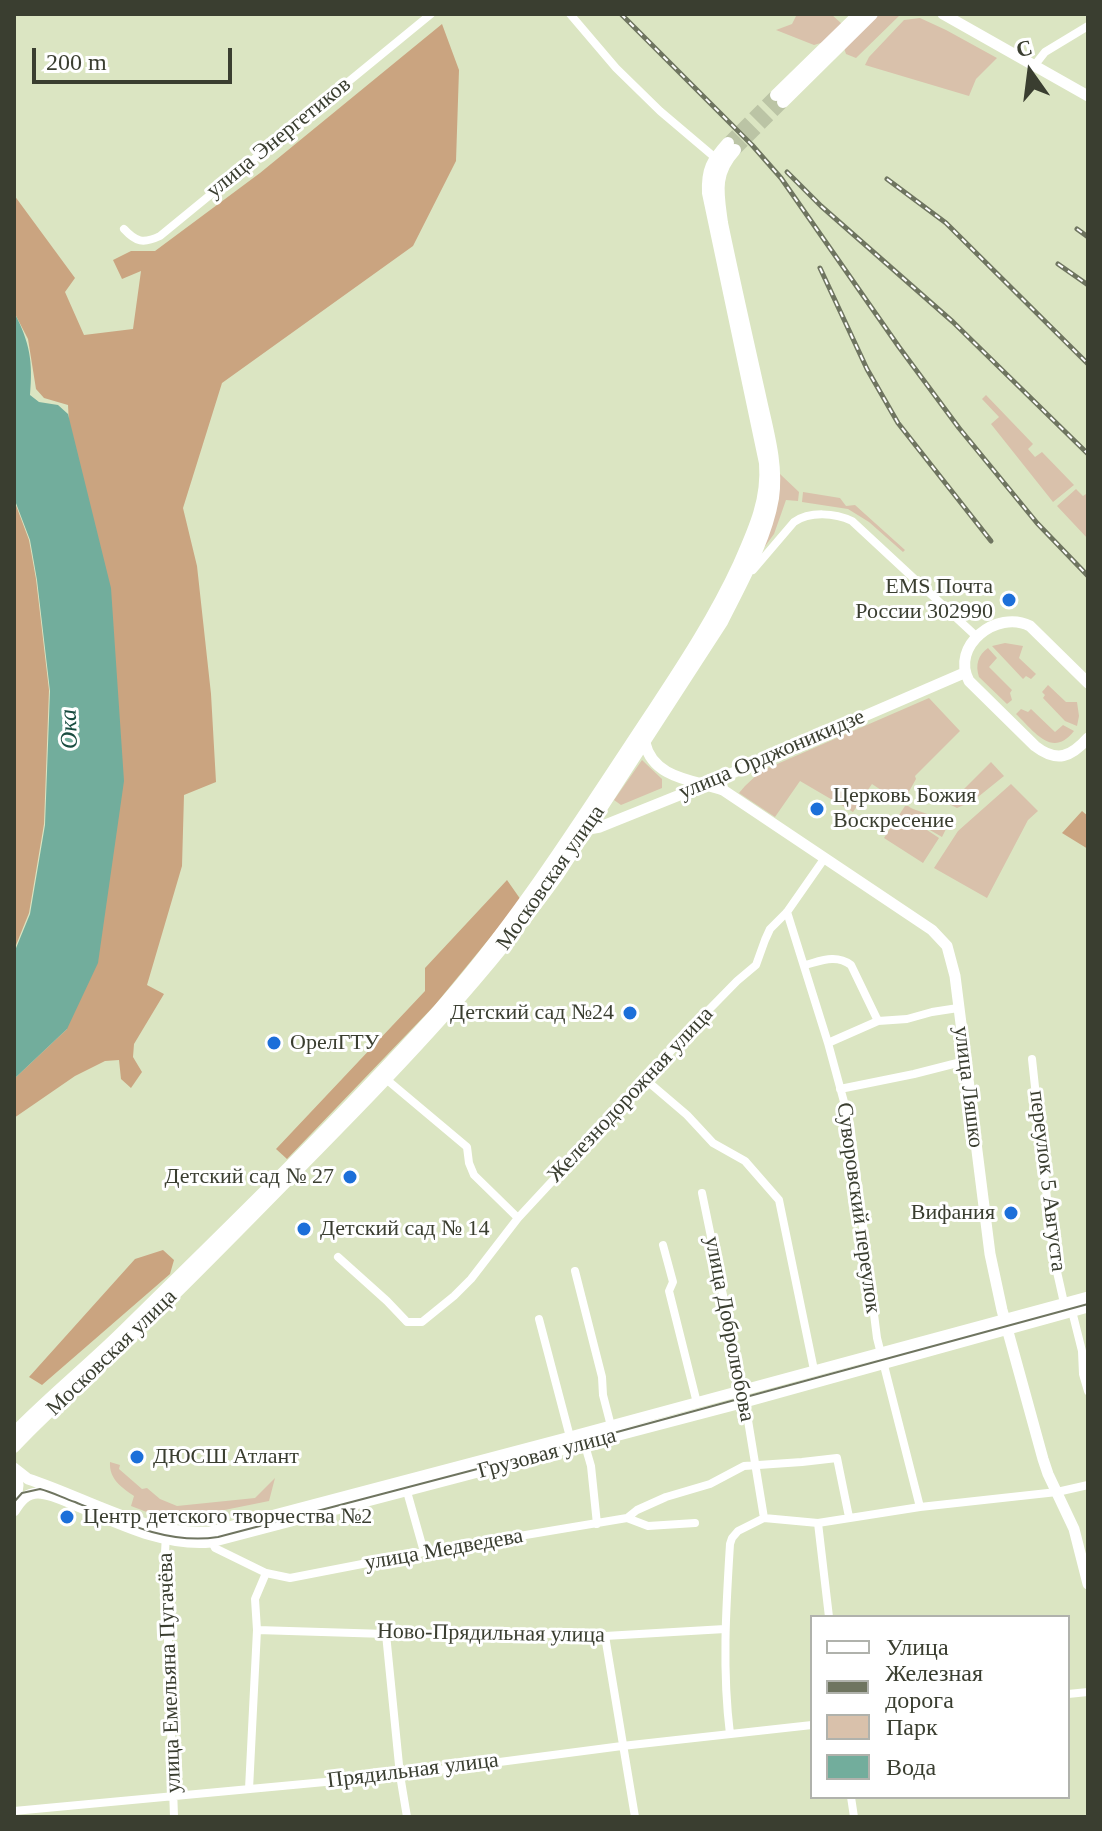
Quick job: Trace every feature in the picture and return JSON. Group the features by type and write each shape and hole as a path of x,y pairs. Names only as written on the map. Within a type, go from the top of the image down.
{"main road":[{"path":"859,14 780,99 872,14"},
{"path":"719,161 732,146"},
{"name":"Московская улица","path":"14,1447 149,1319 330,1131 436,1012 609,796 722,622 767,521 775,474 722,223 718,193 719,161"},
{"name":"Московская улица","path":"14,1433 386,1079 480,977 533,910 713,617 755,529 765,484 765,463 708,193 708,173 719,161"}],"street":[{"name":"улица Энергетиков","path":"124,229 139,241 160,236 431,14"},
{"path":"570,14 616,68 660,111 719,161"},
{"path":"943,14 1088,96"},
{"path":"1034,66 1045,52 1088,26"},
{"path":"742,582 801,517 824,515 846,518 977,637"},
{"path":"1086,745 1053,757 1035,746 969,681 964,673 966,653 977,637 993,625 1021,622 1030,626 1088,683"},
{"name":"улица Орджоникидзе","path":"584,827 600,827 707,784 964,673"},
{"name":"улица Ляшко","path":"645,743 652,759 670,774 723,790 932,930 947,946 953,964 990,1254 1043,1459 1074,1529 1088,1584"},
{"name":"Железнодорожная улица","path":"338,1257 407,1322 422,1322 454,1296 518,1218 690,1029 756,965 770,929 787,912 824,859"},
{"name":"Суворовский переулок","path":"787,912 850,1124 881,1358 920,1507"},
{"path":"805,965 829,958 846,961 851,965 878,1021"},
{"path":"828,1043 878,1021 907,1019 958,1008"},
{"name":"переулок 5 Августа","path":"1032,1059 1053,1254 1082,1351 1083,1374 1088,1391"},
{"path":"840,1089 965,1061"},
{"path":"386,1079 467,1147 474,1175 518,1218"},
{"path":"646,1080 687,1115 713,1143 745,1161 779,1200 814,1370"},
{"name":"улица Добролюбова","path":"702,1193 744,1396 764,1518"},
{"path":"663,1245 673,1282 669,1291 697,1403"},
{"path":"575,1271 611,1426"},
{"name":"Грузовая улица","path":"15,1486 70,1503 140,1532 210,1537 744,1396 1068,1307 1088,1297"},
{"name":"Грузовая улица","path":"1068,1307 1088,1307"},
{"path":"539,1319 591,1466 597,1524"},
{"name":"Грузовая улица","path":"579,1438 611,1426 697,1403 744,1396 814,1370 881,1358"},
{"path":"627,1518 637,1510 666,1497 710,1484 738,1468 837,1458 849,1517"},
{"path":"14,1468 14,1512"},
{"name":"Грузовая улица","path":"14,1468 24,1477 166,1534"},
{"path":"15,1486 34,1481"},
{"path":"730,1734 725,1694 725,1629 732,1538 738,1531 764,1518 818,1523 920,1507 1057,1492 1088,1485"},
{"path":"406,1486 424,1552"},
{"path":"14,1512 23,1498 39,1493"},
{"name":"улица Медведева","path":"210,1537 215,1548 266,1573 296,1578 424,1552 627,1518 648,1526 695,1523"},
{"path":"818,1523 829,1615"},
{"name":"улица Емельяна Пугачёва","path":"166,1534 174,1817"},
{"path":"249,1789 257,1630 255,1599 266,1573"},
{"name":"Ново-Прядильная улица","path":"257,1630 605,1636 725,1629"},
{"path":"386,1634 407,1817"},
{"path":"605,1636 635,1817"},
{"name":"Прядильная улица","path":"14,1811 400,1775 810,1725"}],"green space":[{"path":"797,14 831,14 842,24 824,42 814,45 776,30 792,24"},
{"path":"878,14 901,14 856,58 846,54 844,48"},
{"path":"920,18 997,58 976,79 969,96 865,65 904,20"},
{"path":"986,395 1033,444 1028,449 1035,457 1042,452 1074,485 1053,502 991,424 999,417 982,399"},
{"path":"780,474 799,492 798,501 786,500 774,534 758,556 780,485"},
{"path":"1076,489 1083,496 1088,496 1088,539 1057,506"},
{"path":"803,492 840,498 846,506 855,505 905,550 903,552 869,522 848,509 802,502"},
{"path":"1005,643 1023,646 1019,658 1036,674 1031,679 1026,676 1023,679 992,646"},
{"path":"988,648 997,658 989,667 1012,690 1012,700 1007,704 979,677 978,661"},
{"path":"1048,685 1066,702 1077,702 1077,726 1065,721 1043,698 1045,695 1042,692"},
{"path":"929,698 960,731 915,776 902,804 872,784 853,812 800,781 775,817 739,793 761,771"},
{"path":"1021,709 1028,712 1031,709 1055,732 1063,725 1074,731 1058,743 1051,742 1036,734 1016,714"},
{"path":"642,760 662,779 662,788 621,805 614,800"},
{"path":"991,762 1004,776 973,801 957,808 949,804"},
{"path":"1011,784 1038,811 1028,820 987,898 934,868 958,831"},
{"path":"905,806 948,825 942,837 909,818 939,838 923,863 884,838"},
{"path":"110,1462 120,1465 119,1469 142,1489 147,1488 160,1499 177,1506 255,1498 275,1478 269,1501 175,1520 131,1506 134,1496 114,1478"}],"shaded area":[{"path":"442,24 459,70 456,161 413,246 222,383 183,508 197,566 211,694 216,782 184,795 182,866 147,985 164,994 134,1044 133,1057 142,1072 131,1088 121,1079 119,1060 105,1061 75,1076 14,1118 14,1079 67,1029 69,424 68,405 44,398 36,389 28,339 14,312 14,195 75,278 65,292 84,335 133,329 141,271 122,279 113,260 131,251 155,251 260,173"},
{"path":"14,500 29,540 49,690 44,824 29,913 14,950"},
{"path":"1082,811 1088,816 1088,849 1062,833"},
{"path":"507,880 521,900 435,1005 287,1159 276,1149 425,991 425,968"},
{"path":"163,1250 174,1260 170,1274 42,1385 29,1377 135,1259"}],"water":[{"name":"Ока","path":"14,312 29,352 30,395 39,402 58,405 68,414 111,588 124,781 98,963 67,1029 14,1079 14,953 30,914 45,825 50,691 30,540 14,498"}],"tunnel":[{"path":"728,143 776,95"},
{"path":"735,150 783,102"}],"tram line":[{"path":"14,1502 22,1493 40,1489 144,1530 180,1538 218,1537 1088,1304"}],"railway":[{"path":"621,14 781,178 959,428 1037,523 1088,576"},
{"path":"787,172 821,206 953,322 1088,454"},
{"path":"887,179 946,223 1088,364"},
{"path":"1077,229 1088,237"},
{"path":"1058,264 1088,285"},
{"path":"820,268 867,369 898,423 991,541"}],"place":[{"name":"EMS Почта России 302990","path":"1009,600"},
{"name":"Церковь Божия Воскресение","path":"817,809"},
{"name":"Детский сад №24","path":"630,1013"},
{"name":"ОрелГТУ","path":"274,1043"},
{"name":"Детский сад № 27","path":"350,1177"},
{"name":"Вифания","path":"1011,1213"},
{"name":"Детский сад № 14","path":"304,1229"},
{"name":"ДЮСШ Атлант","path":"137,1457"},
{"name":"Центр детского творчества №2","path":"67,1517"}]}
